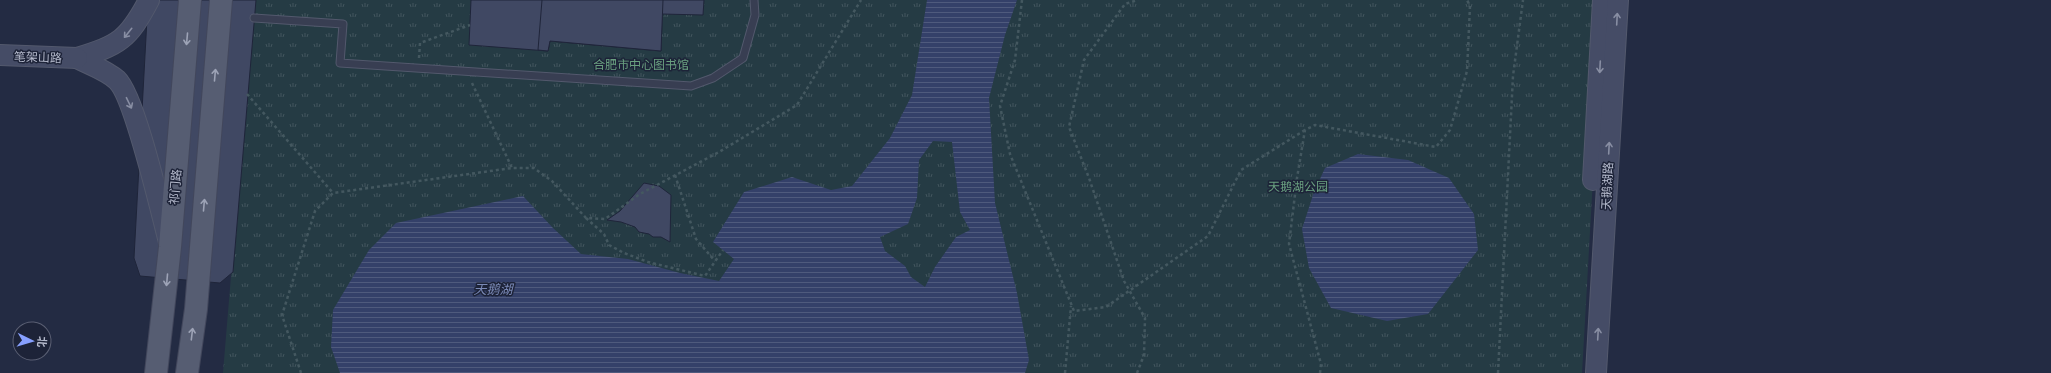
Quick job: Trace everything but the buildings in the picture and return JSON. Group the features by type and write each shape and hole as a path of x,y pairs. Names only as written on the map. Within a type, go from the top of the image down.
{"main road":[{"name":"祁门路","path":"156,373 170,247 190,0"},
{"path":"187,373 196,301 221,0"}],"street":[{"path":"77,58 104,50 121,41 139,19 149,0"},
{"name":"天鹅湖路","path":"1582,373 1604,0"},
{"name":"天鹅湖路","path":"1596,373 1618,0"},
{"name":"笔架山路","path":"0,55 77,58"},
{"path":"77,58 103,71 118,81 131,106 170,247"}],"lane":[{"path":"254,18 343,24 340,63 691,86 713,78 743,58 755,15 754,0"}],"path":[{"path":"586,218 606,219 640,194 719,152 797,105 861,0"},
{"path":"1022,0 1015,60 1000,106 1010,154 1074,312 1106,307 1130,292 1208,236 1241,170 1315,125 1436,147 1450,130 1467,71 1470,6 1468,0"},
{"path":"1137,373 1144,356 1145,318 1124,281 1089,178 1069,127 1084,60 1125,4 1138,0"},
{"path":"1498,373 1513,76 1523,0"},
{"path":"420,43 470,25"},
{"path":"467,71 512,168"},
{"path":"247,94 333,193"},
{"path":"1305,130 1297,178 1289,244 1321,364 1320,373"},
{"path":"301,373 282,315 315,211 333,193 512,168 534,168 552,181 586,218 604,234 609,245 624,253 648,262 705,276 723,250"},
{"path":"675,175 696,239 715,261"},
{"path":"1065,373 1072,304"}],"green space":[{"name":"天鹅湖公园","path":"254,0 1603,0 1582,373 223,373"}],"water":[{"name":"天鹅湖","path":"927,0 1017,0 1005,35 989,98 995,203 1017,293 1029,360 1025,373 340,373 331,347 333,310 369,250 396,223 523,196 553,228 581,254 628,259 680,273 719,281 734,259 713,242 744,192 792,177 831,190 852,186 890,138 912,95","holes":["933,141 952,142 960,212 970,230 956,237 935,267 925,287 911,277 905,266 885,251 880,237 908,224 917,198 919,160"]},
{"path":"1358,154 1408,160 1449,178 1474,214 1478,250 1428,314 1387,321 1331,308 1309,268 1302,229 1314,192 1325,168"}],"park label":[{"name":"合肥市中心图书馆","path":"641,64"}]}
